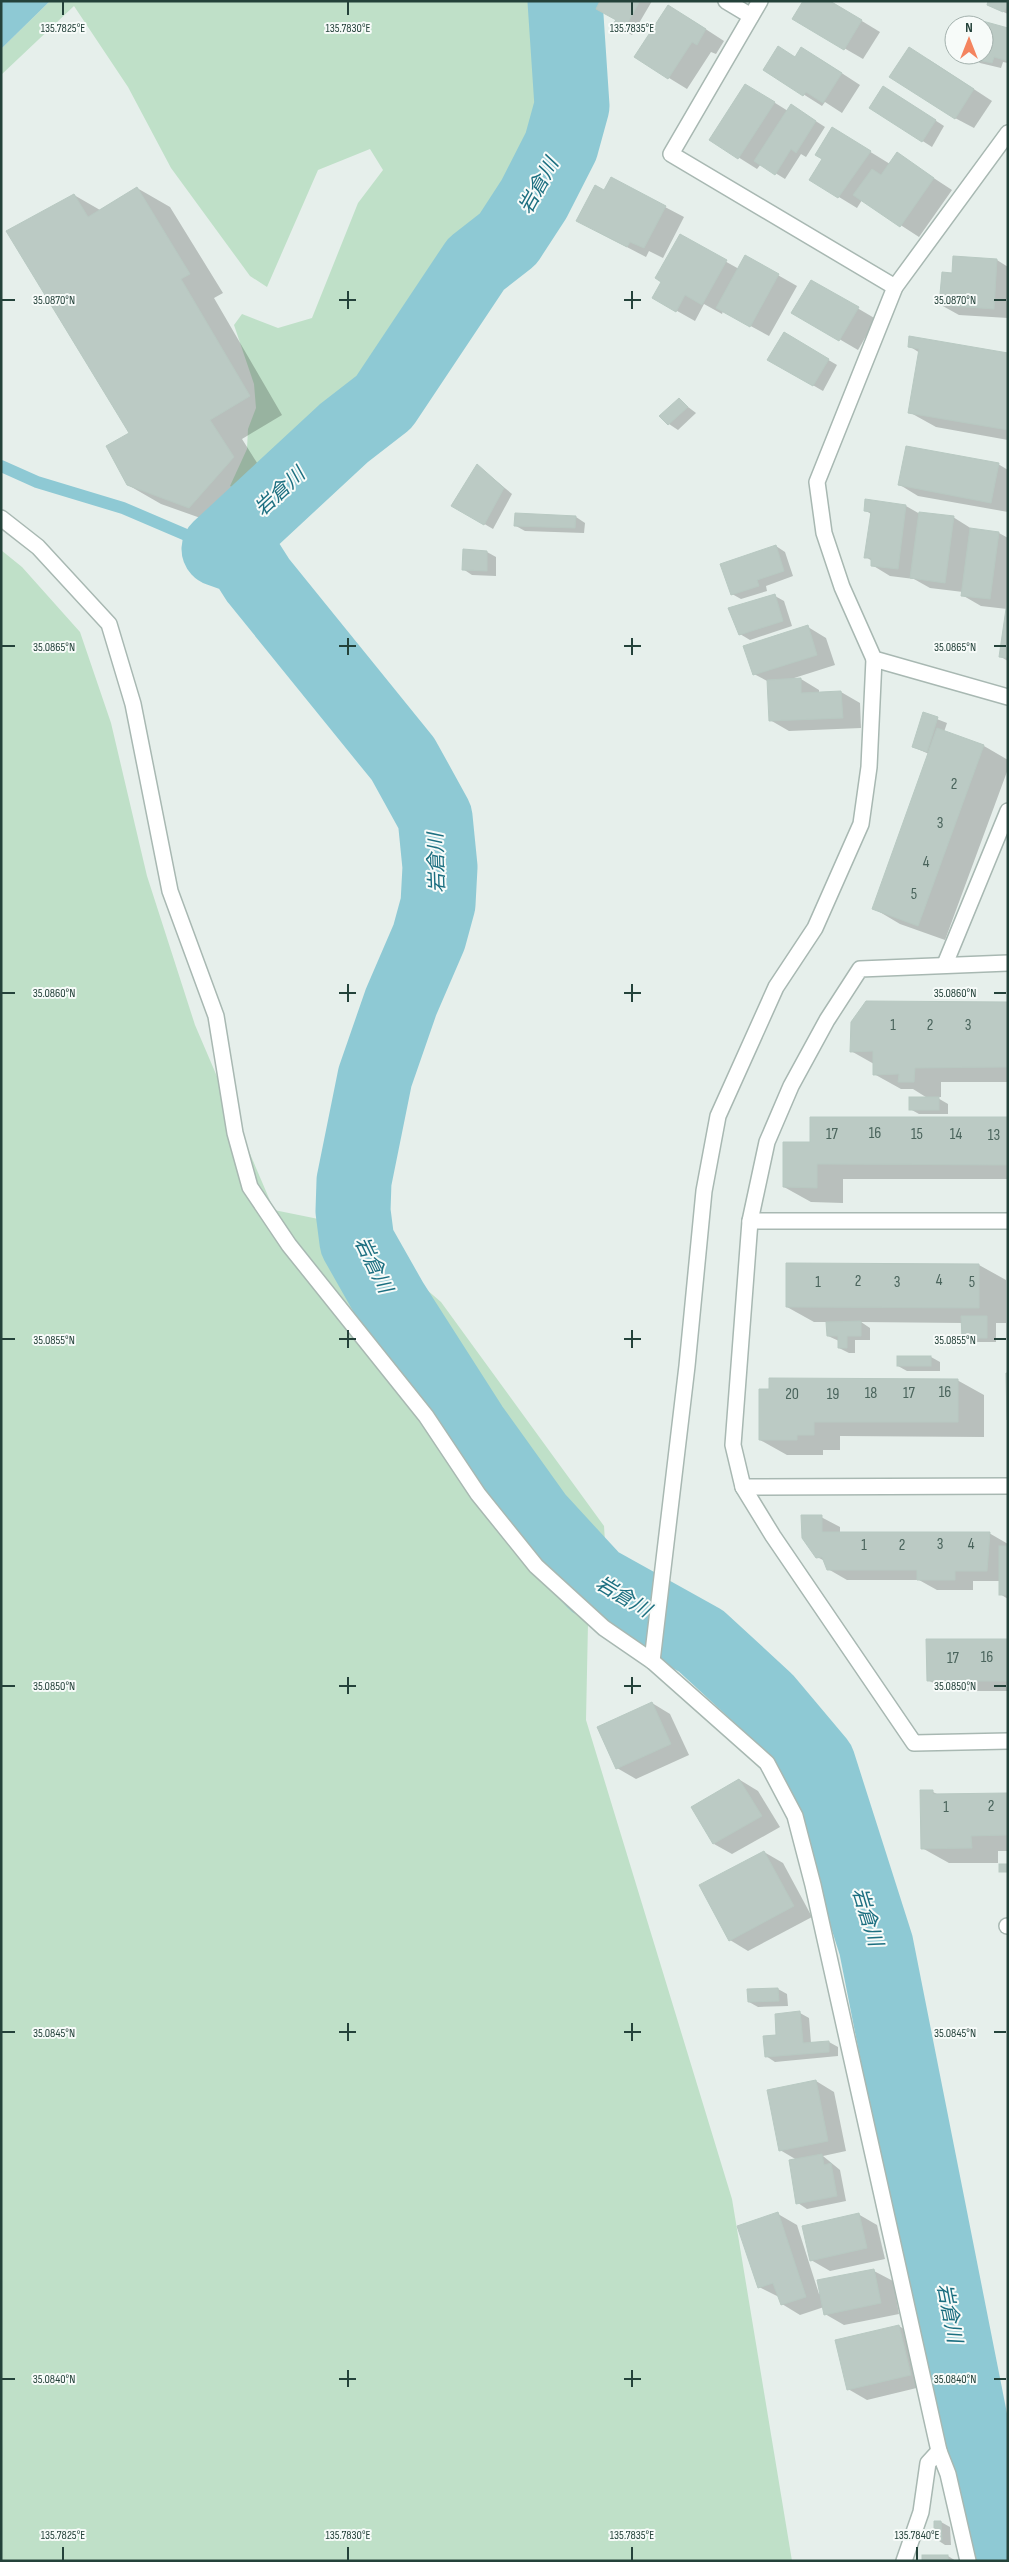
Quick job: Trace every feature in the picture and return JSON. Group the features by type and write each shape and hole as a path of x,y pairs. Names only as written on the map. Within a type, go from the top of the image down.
{"street":[{"path":"726,1 751,16"},
{"path":"760,1 671,154 895,287"},
{"path":"652,1661 704,1191 718,1116 776,987 815,928 861,824 869,767 874,659 842,587 824,533 817,482 895,287 1008,133"},
{"path":"1,518 38,547 109,624 133,704 170,891 216,1016 235,1133 250,1188 289,1245 426,1416 478,1494 536,1566 604,1628 652,1661 767,1763 795,1816 813,1885 939,2451 948,2474 968,2561"},
{"path":"874,659 1008,698"},
{"path":"945,964 1008,811"},
{"path":"1008,963 945,964 860,969 827,1020 791,1086 767,1142 750,1221 733,1445 744,1487 773,1536 914,1743 1008,1741"},
{"path":"750,1221 1008,1221"},
{"path":"744,1487 1008,1486"},
{"path":"904,2561 921,2512 928,2463 939,2451"}],"green space":[{"path":"50,1 569,1 559,137 533,194 488,242 413,371 370,434 316,476 273,492 246,493 230,486 247,449 248,429 256,408 254,384 234,325 242,314 278,328 312,318 358,203 383,170 370,149 318,170 267,287 250,276 171,168 128,87 74,6 1,75 1,49"},
{"path":"1,550 22,567 80,632 111,723 147,876 195,1025 274,1210 353,1226 441,1302 604,1526 607,1572 588,1623 586,1720 732,2199 792,2561 1,2561"}],"water":[{"path":"1,1 50,1 1,49"}],"building":[{"path":"600,1 640,1 623,31 612,25 616,20 596,9"},
{"path":"803,1 830,1 862,20 844,50 792,19"},
{"path":"988,1 1008,1 1008,6 1003,12 987,5"},
{"path":"668,5 706,29 697,45 692,42 668,79 634,57"},
{"path":"994,24 1008,28 1008,61 994,57"},
{"path":"778,46 795,57 801,47 842,73 823,103 806,92 803,96 763,70"},
{"path":"909,47 974,89 955,119 889,77"},
{"path":"745,84 775,102 738,159 709,140"},
{"path":"883,86 936,120 922,142 869,108"},
{"path":"791,104 816,121 796,153 791,149 775,175 754,161"},
{"path":"832,127 871,151 838,198 809,180 822,159 815,155"},
{"path":"897,152 934,178 900,227 853,195 872,169 881,175"},
{"path":"611,177 666,206 644,248 630,242 627,247 576,221 595,185 604,190"},
{"path":"137,187 190,274 181,279 250,396 210,420 234,457 189,508 127,485 106,446 129,433 6,231 74,194 88,217"},
{"path":"680,234 727,260 702,305 685,295 676,312 652,298 661,282 655,278"},
{"path":"745,255 779,274 750,327 716,308"},
{"path":"953,256 997,259 994,309 939,305 942,272 952,273"},
{"path":"811,280 859,307 839,341 791,313"},
{"path":"784,332 829,359 813,386 767,360"},
{"path":"909,336 1008,353 1008,430 908,413 919,349 908,347"},
{"path":"679,398 688,407 668,425 659,416"},
{"path":"906,446 999,463 991,503 898,485"},
{"path":"477,464 504,488 484,525 451,506"},
{"path":"865,499 906,505 898,569 871,566 871,558 864,558 871,512 864,511"},
{"path":"919,512 954,516 945,583 910,578"},
{"path":"515,513 576,516 575,528 514,526"},
{"path":"970,528 999,532 990,599 961,596"},
{"path":"776,545 784,571 757,580 759,586 731,595 720,564"},
{"path":"463,549 487,551 487,571 462,570"},
{"path":"775,594 783,621 739,635 728,608"},
{"path":"1008,595 1008,658 999,657"},
{"path":"808,625 817,655 753,675 743,646"},
{"path":"801,678 801,693 841,691 843,718 769,721 767,680"},
{"path":"923,712 938,717 927,752 912,747"},
{"path":"937,728 984,745 918,926 872,909"},
{"path":"866,1001 1008,1002 1008,1067 915,1068 914,1082 898,1082 899,1074 873,1075 873,1051 850,1052 851,1022"},
{"path":"909,1097 939,1097 939,1110 909,1110"},
{"path":"810,1117 1008,1117 1008,1165 817,1164 817,1188 783,1187 783,1142 810,1142"},
{"path":"786,1263 979,1264 979,1308 786,1307"},
{"path":"961,1316 987,1316 987,1338 962,1338"},
{"path":"861,1321 861,1336 847,1336 847,1348 838,1348 838,1336 827,1336 826,1322"},
{"path":"897,1356 931,1356 931,1366 897,1366"},
{"path":"1006,1373 1008,1373 1008,1420 1007,1420"},
{"path":"769,1378 958,1379 958,1422 814,1422 814,1435 797,1435 797,1440 759,1440 759,1389 769,1389"},
{"path":"801,1515 822,1515 822,1532 990,1532 987,1571 955,1571 955,1580 917,1580 917,1570 827,1570 822,1557 816,1558 802,1538"},
{"path":"999,1546 1008,1546 1008,1595 999,1595"},
{"path":"926,1639 1008,1639 1008,1681 927,1681"},
{"path":"652,1702 671,1744 616,1769 597,1727"},
{"path":"739,1779 762,1816 713,1844 691,1807"},
{"path":"920,1790 933,1790 933,1794 1008,1793 1008,1835 971,1836 972,1848 921,1849"},
{"path":"764,1851 794,1906 729,1941 699,1885"},
{"path":"999,1864 1008,1864 1008,1872 999,1872"},
{"path":"778,1988 779,2001 748,2002 747,1989"},
{"path":"800,2011 803,2043 829,2041 829,2052 765,2057 763,2036 776,2035 775,2014"},
{"path":"816,2080 828,2141 779,2151 767,2090"},
{"path":"822,2154 824,2165 831,2163 837,2196 796,2204 789,2160"},
{"path":"778,2212 806,2297 781,2305 773,2283 758,2288 737,2226"},
{"path":"859,2213 867,2248 810,2261 802,2226"},
{"path":"874,2269 881,2303 824,2315 817,2280"},
{"path":"899,2325 911,2375 847,2390 835,2340"},
{"path":"934,2521 941,2521 942,2540 934,2540"},
{"path":"922,2555 948,2555 948,2561 922,2561"}],"waterway":[{"name":"岩倉川","path":"565,1 572,106 561,146 534,199 508,239 476,264 384,402 344,433 219,549 244,558 258,580 403,759 435,817 440,867 438,904 429,937 401,1002 375,1077 354,1181 353,1211 357,1242 391,1302 471,1427 537,1519 595,1582 701,1641 765,1700 818,1763 876,1945 998,2561"},
{"path":"1,466 37,482 123,508 219,549"}]}
